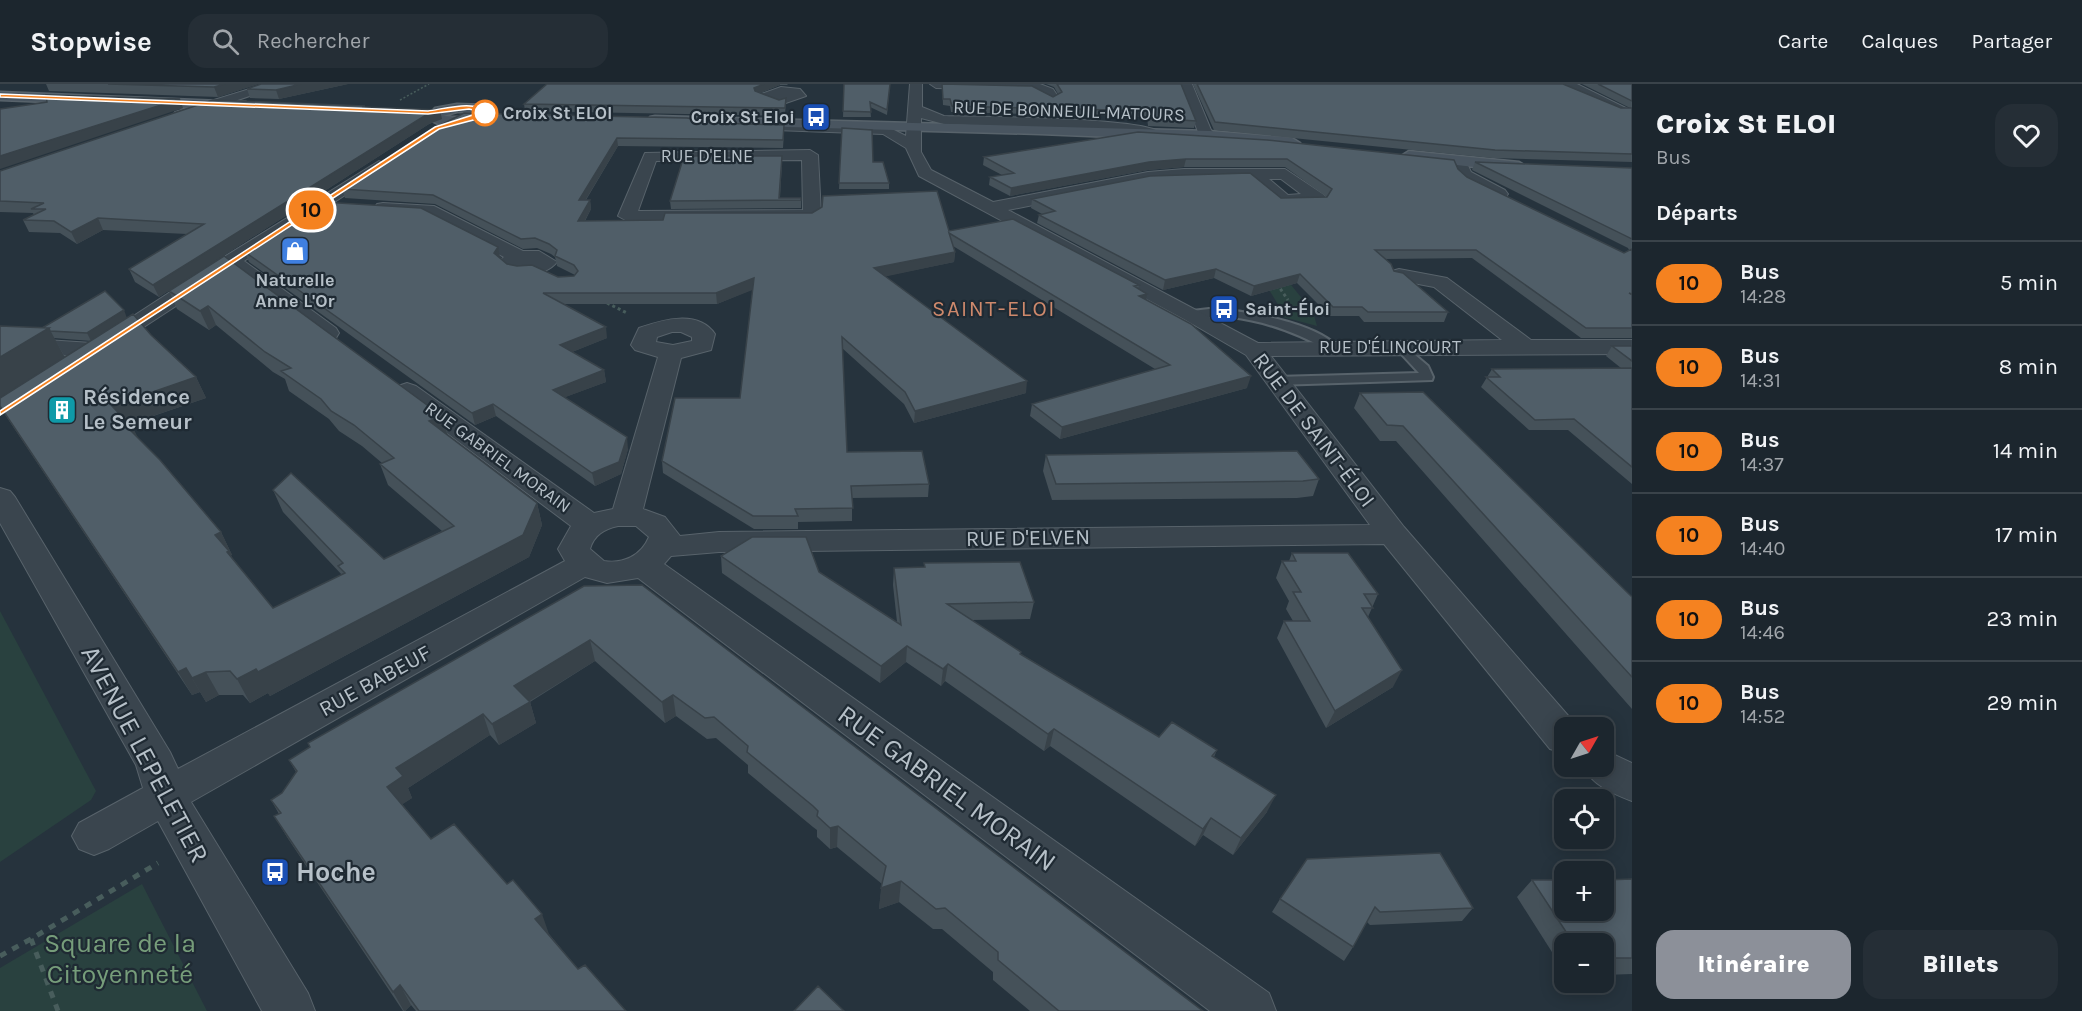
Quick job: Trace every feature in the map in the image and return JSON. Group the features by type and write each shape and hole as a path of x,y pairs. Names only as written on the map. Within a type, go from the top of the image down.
{"main road":[{"path":"0,96 266,106"},
{"path":"469,107 482,114 457,121 432,119 469,107"},
{"name":"RUE DE BONNEUIL-MATOURS","path":"642,119 830,124 914,117 1096,131 1210,136 1310,145"},
{"path":"1388,153 1535,168"}],"street":[{"path":"165,120 279,84"},
{"path":"916,84 913,146 916,161 925,173 921,193 961,191"},
{"path":"936,84 1034,86 1048,92 1060,102 1037,104"},
{"path":"1186,84 1205,132 1210,136"},
{"path":"1557,84 1573,87 1623,110"},
{"path":"914,117 925,115 944,120 975,123 1106,126 1154,133"},
{"path":"688,120 742,125 876,129 897,135 913,146"},
{"path":"913,146 932,135 959,131 1057,134 1096,131"},
{"path":"65,369 398,154"},
{"name":"RUE D'ELNE","path":"810,155 817,196 813,215 627,216 650,156 810,155"},
{"path":"1459,162 1464,175 1514,201"},
{"path":"353,169 374,169"},
{"name":"RUE DE SAINT-ÉLOI","path":"925,173 994,207 1254,350 1393,534 1554,726"},
{"path":"994,207 1148,177 1184,174 1253,174"},
{"path":"320,204 347,206"},
{"path":"366,207 428,210 567,281"},
{"path":"231,261 349,348"},
{"name":"RUE D'ÉLINCOURT","path":"1399,275 1440,282 1526,347"},
{"path":"635,317 658,329"},
{"path":"669,325 685,325 704,334 703,345 684,353 671,353 658,352 643,345 647,333 658,329 669,325"},
{"path":"0,344 93,350"},
{"name":"RUE D'ÉLINCOURT","path":"1254,350 1332,347 1632,347"},
{"path":"626,516 671,353"},
{"name":"RUE GABRIEL MORAIN","path":"388,376 590,525"},
{"name":"AVENUE LEPELETIER","path":"0,497 156,763 166,797 290,1011"},
{"name":"RUE GABRIEL MORAIN","path":"584,564 574,549 575,541 590,525 626,516 653,521 665,537 653,556 1251,1011"},
{"name":"RUE D'ELVEN","path":"653,556 719,542 1393,534"},
{"path":"584,564 593,569 618,572 653,556"},
{"name":"RUE BABEUF","path":"94,836 584,564"},
{"path":"1614,773 1632,784"}],"lane":[{"path":"1192,314 1210,311 1300,331 1332,347"},
{"path":"1276,381 1427,377 1424,369 1401,347"}],"path":[{"path":"400,100 429,84"},
{"path":"567,281 635,317"},
{"path":"1277,284 1301,316 1304,324 1300,331"},
{"path":"0,956 192,842"},
{"path":"31,939 57,1011"}],"green space":[{"path":"1279,270 1313,312 1317,326 1283,317 1261,277"},
{"path":"0,611 96,791 91,800 0,862"},
{"name":"Square de la Citoyenneté","path":"142,884 207,1011 0,1011 0,968"}],"building":[{"path":"108,84 225,84 214,87"},
{"path":"261,84 301,84 276,90 247,89"},
{"path":"547,84 764,84 754,88 755,91 779,100 786,98 785,108 524,104"},
{"path":"844,84 890,84 887,110 870,102 871,112 843,111"},
{"path":"942,84 1032,86 1053,97 1062,92 1057,84 1181,84 1196,121 1149,118 1149,111 952,106 950,99 943,99"},
{"path":"1197,84 1563,84 1621,108 1632,108 1632,154 1495,150 1215,122"},
{"path":"1598,84 1632,84 1632,101"},
{"path":"46,95 180,99 0,156 0,109 47,102"},
{"path":"213,100 440,110 426,115 153,285 129,269 204,224 98,218 71,232 54,221 23,220 46,209 31,209 44,203 0,201 0,171"},
{"path":"464,113 687,118 714,123 784,125 783,140 617,138 579,200 590,200 578,221 663,220 665,213 812,213 822,207 823,196 937,191 949,231 1013,219 1139,285 1134,286 1147,294 1139,296 1191,324 1251,376 1062,427 1032,404 1170,365 949,233 955,252 874,268 1027,381 915,411 905,392 842,337 847,452 922,451 929,484 851,486 853,508 795,509 798,516 753,516 662,461 675,398 740,398 754,278 716,293 543,293 606,327 560,345 604,370 553,390 627,437 619,462 592,473 493,404 472,413 245,252 322,202 421,208 498,247 494,253 507,264 532,265 558,277 574,276 578,271 574,265 555,256 557,250 549,244 535,238 521,239 433,195 342,189 439,126"},
{"path":"842,128 872,130 873,162 883,162 889,183 839,183"},
{"path":"1138,132 1267,140 1454,160 1458,169 1467,177 1624,253 1632,249 1632,294 1629,293 1632,295 1632,328 1586,328 1476,250 1375,250 1391,264 1394,271 1403,273 1448,312 1368,312 1362,307 1333,307 1300,274 1254,286 1216,269 1165,280 1039,215 1055,211 1032,199 1150,176 1250,173 1281,198 1327,197 1332,189 1287,159 1186,159 1149,162 1011,188 990,177 1014,173 984,157"},
{"path":"684,156 782,156 779,198 801,198 801,200 670,201"},
{"path":"1475,162 1632,168 1632,239"},
{"path":"224,256 442,416 429,421 537,503 523,535 258,672 256,669 237,679 230,671 206,672 192,678 186,668 178,672 0,406 0,398 133,314 151,335 196,377 112,406 133,428 129,429 160,460 221,532 215,535 273,608 345,573 338,566 343,563 273,490 291,473 384,559 454,526 380,464 394,458 354,425 331,411 321,399 281,371 291,368 265,352 208,306 200,311 169,291"},
{"path":"105,291 124,310 87,333 50,331 49,328 42,328"},
{"path":"0,326 49,328 0,357"},
{"path":"1612,346 1632,346 1632,361"},
{"path":"1632,368 1632,467 1574,419 1535,420 1486,377 1500,377 1492,369"},
{"path":"1423,392 1632,597 1632,677 1403,426 1387,425 1360,393"},
{"path":"1297,451 1319,479 1056,484 1046,455"},
{"path":"752,537 806,537 819,572 901,625 894,568 925,567 924,563 1020,562 1034,602 947,604 1021,652 1020,654 1159,737 1172,722 1217,750 1212,756 1276,795 1241,838 1211,818 1203,829 1054,729 1048,734 948,664 943,669 907,646 881,666 721,556"},
{"path":"1292,553 1348,553 1378,594 1364,594 1373,608 1362,608 1402,670 1335,711 1284,621 1310,621 1293,592 1301,592 1282,561 1296,561"},
{"path":"642,585 1203,1011 1059,1011 998,960 998,952 945,908 936,909 901,881 881,888 886,866 838,826 830,828 817,816 818,811 813,806 747,752 748,746 714,717 705,718 673,695 662,702 590,640 514,686 530,702 492,724 483,714 396,768 403,776 387,787 431,839 454,824 507,884 513,880 542,914 535,919 578,969 585,965 626,1011 419,1011 400,985 393,992 274,816 281,813 271,800 282,793 297,771 289,760 310,747 308,743 584,586"},
{"path":"1440,853 1473,908 1380,912 1375,907 1353,947 1280,899 1307,859"},
{"path":"1632,879 1632,958 1614,958 1614,933 1567,933 1559,921 1614,921 1614,880"},
{"path":"1532,880 1554,880 1554,914"},
{"path":"818,986 844,1011 794,1011"}],"bus line":[{"name":"10","path":"0,96 428,112 469,107 482,109 485,113 473,119 457,121 437,128 93,350 0,413"}],"place":[{"name":"Croix St ELOI","path":"485,113"},
{"name":"Croix St Eloi","path":"816,117"},
{"name":"Naturelle Anne L'Or","path":"295,251"},
{"name":"Saint-Éloi","path":"1224,309"},
{"name":"Résidence Le Semeur","path":"62,410"},
{"name":"Hoche","path":"275,872"}],"district":[{"name":"SAINT-ELOI","path":"994,309"}]}
